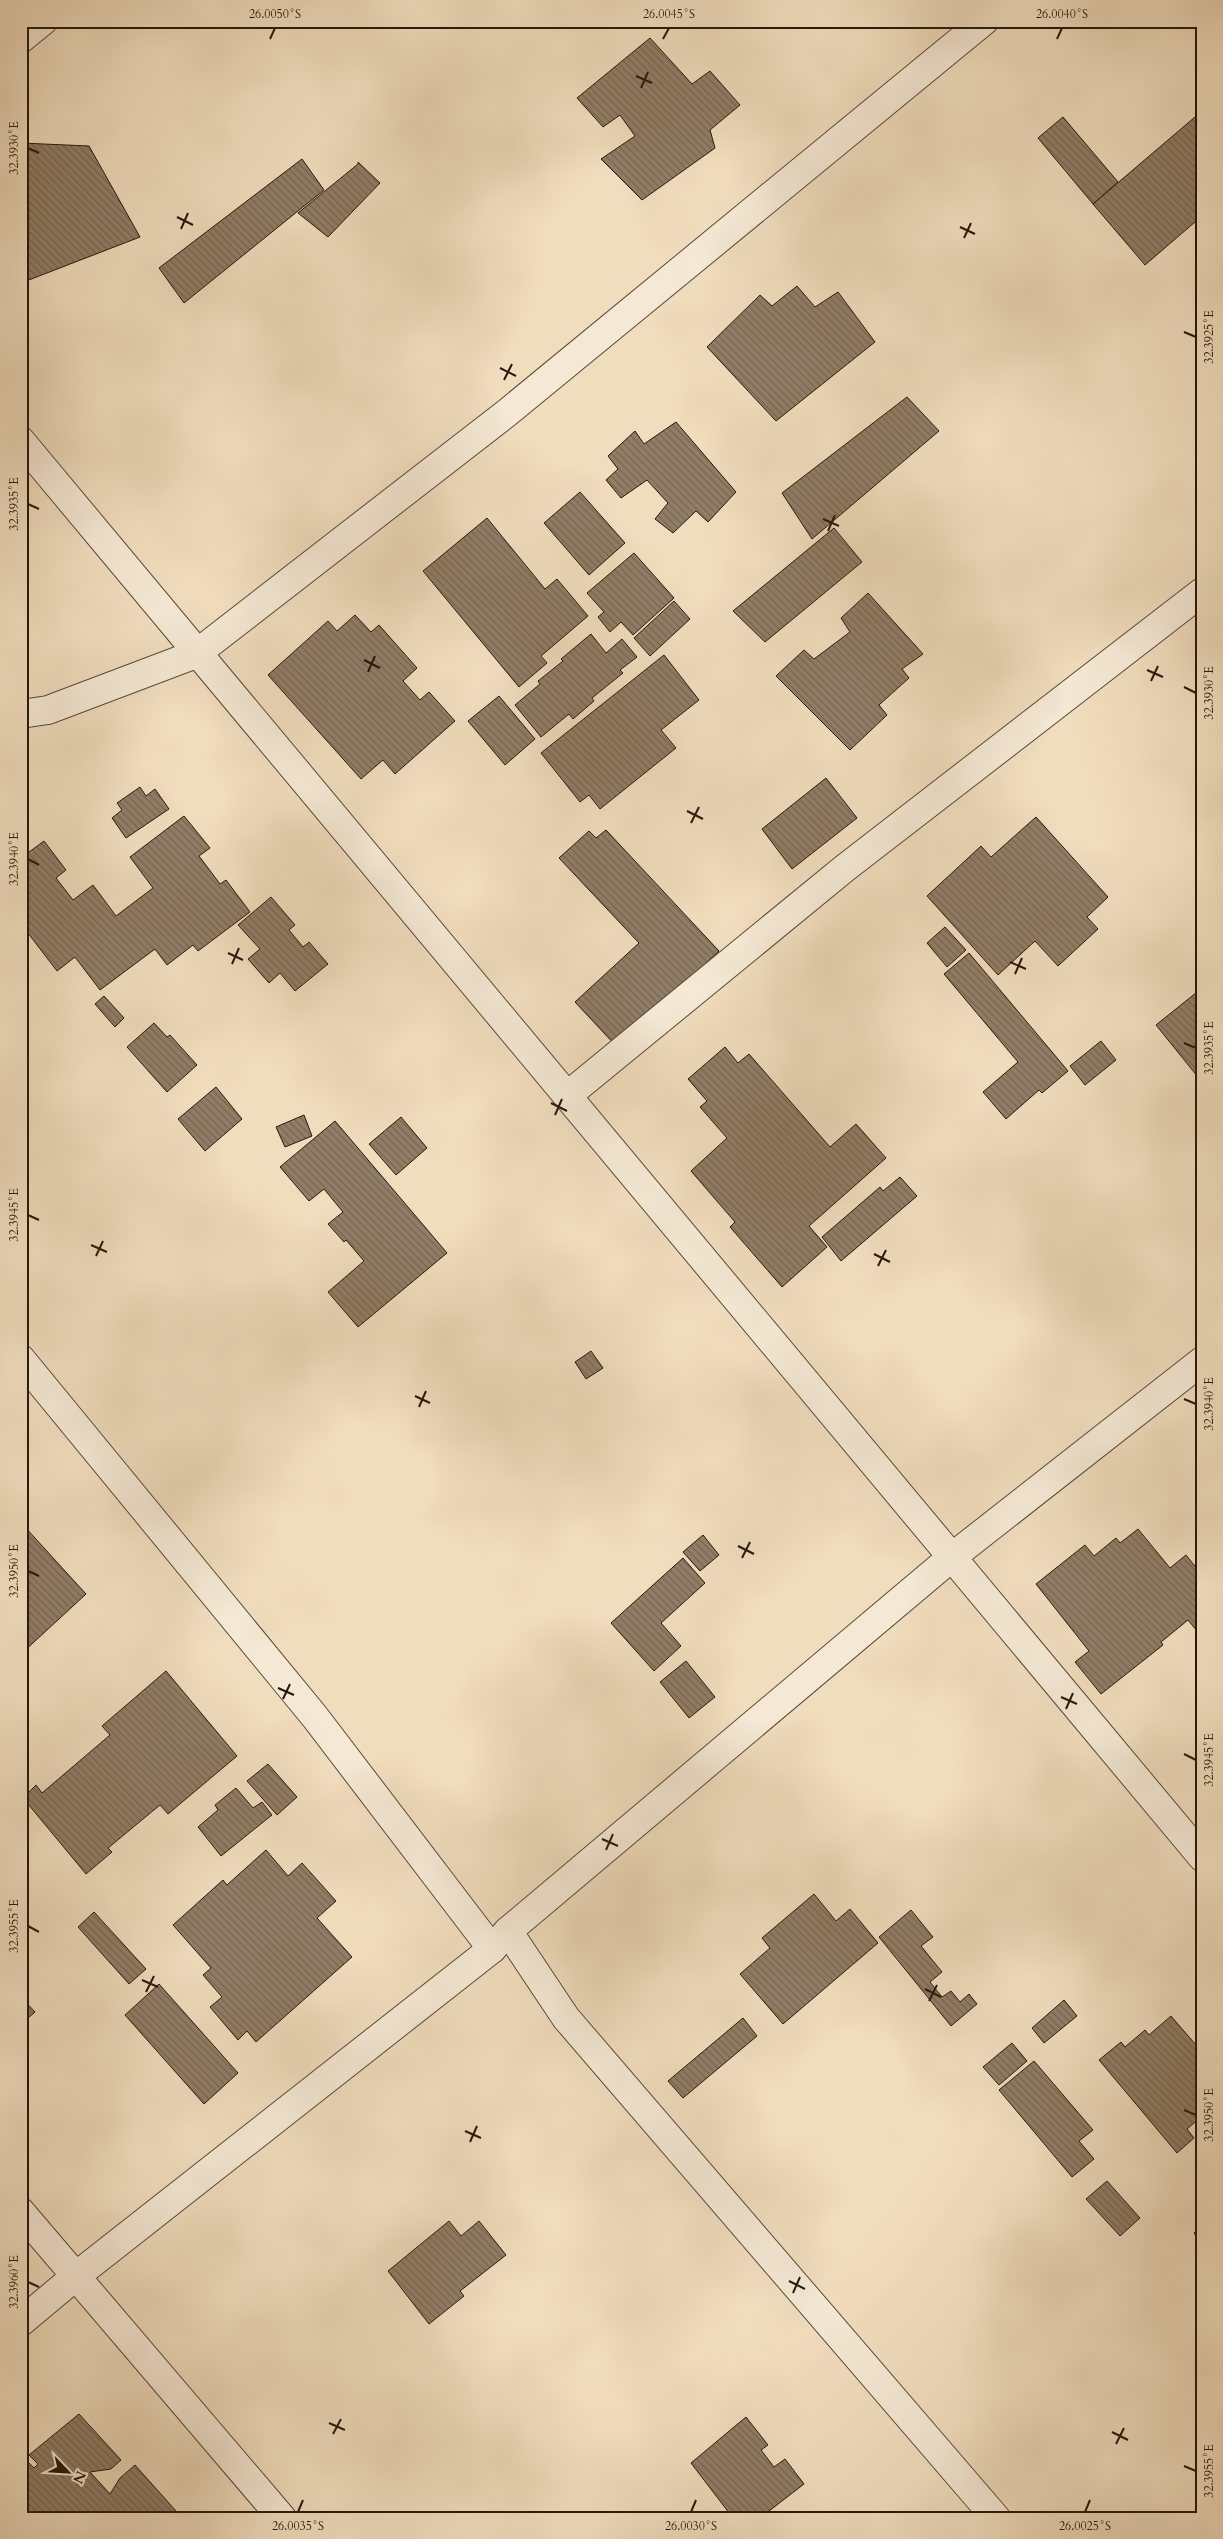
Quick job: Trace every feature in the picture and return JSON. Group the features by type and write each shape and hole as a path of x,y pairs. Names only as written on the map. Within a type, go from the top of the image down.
{"street":[{"path":"21,39 43,21"},
{"path":"21,714 48,710 196,654 508,412 984,21"},
{"path":"21,441 196,654 568,1095 1202,1857"},
{"path":"568,1095 845,868 1202,592"},
{"path":"21,1359 500,1940 996,2518"},
{"path":"21,2322 76,2276 500,1940 952,1557 1202,1361"},
{"path":"21,2212 282,2518"}],"building":[{"path":"650,38 692,84 710,71 740,105 710,130 715,148 642,200 601,159 635,136 620,115 603,127 577,98"},
{"path":"1202,111 1202,216 1145,265 1093,204"},
{"path":"1063,117 1118,182 1093,204 1038,138"},
{"path":"21,143 89,146 140,237 21,283"},
{"path":"302,159 324,190 184,303 159,268"},
{"path":"358,162 380,183 328,237 298,213 358,164"},
{"path":"797,286 815,307 838,292 875,342 776,421 707,347 760,295 772,306"},
{"path":"907,397 939,431 812,539 782,493"},
{"path":"676,422 736,492 708,522 696,511 673,533 655,519 668,503 647,480 621,498 606,480 618,469 608,456 635,431 644,444"},
{"path":"580,492 625,543 589,575 544,523"},
{"path":"487,518 545,589 557,579 588,616 541,656 547,663 519,687 423,571"},
{"path":"834,528 862,562 765,642 733,611"},
{"path":"634,553 674,598 633,635 621,622 610,632 598,617 604,612 587,593"},
{"path":"868,593 923,654 902,669 909,678 879,705 887,715 850,750 776,676 804,650 814,659 850,632 841,618"},
{"path":"674,601 690,619 650,656 634,638"},
{"path":"355,615 371,632 379,625 417,668 403,681 420,700 429,692 455,721 395,774 383,760 361,779 268,675 328,621 337,631"},
{"path":"591,634 606,653 622,639 637,657 620,670 623,673 592,698 594,701 573,719 569,714 541,737 515,705 540,684 538,681 563,661 561,659"},
{"path":"664,655 699,700 661,730 676,748 600,809 589,795 580,802 541,753"},
{"path":"499,696 535,739 505,765 468,721"},
{"path":"826,778 857,818 792,869 762,829"},
{"path":"140,787 146,796 155,789 169,809 126,838 112,818 122,810 117,803"},
{"path":"184,816 210,848 199,856 220,884 226,880 250,912 198,951 193,945 167,965 155,949 100,990 75,957 57,971 21,924 21,858 44,841 66,870 56,878 73,900 93,885 116,916 153,888 130,857"},
{"path":"1036,817 1108,897 1087,917 1098,929 1058,966 1035,941 998,975 927,896 981,846 991,857"},
{"path":"606,830 719,951 617,1047 575,1002 639,943 559,858 589,831 596,838"},
{"path":"271,897 295,925 289,930 303,947 309,942 328,964 295,991 280,973 269,983 248,959 260,949 238,925"},
{"path":"945,927 966,950 947,967 927,943"},
{"path":"969,953 1068,1071 1042,1093 1039,1090 1006,1119 983,1092 1018,1062 944,974"},
{"path":"1202,988 1202,1082 1156,1025"},
{"path":"104,996 124,1018 115,1027 95,1004"},
{"path":"154,1023 167,1037 170,1035 197,1065 167,1092 127,1047"},
{"path":"1101,1041 1116,1060 1085,1085 1070,1066"},
{"path":"725,1047 738,1063 749,1054 830,1147 856,1124 886,1158 809,1226 827,1247 782,1287 730,1227 735,1222 691,1171 727,1138 700,1107 707,1101 688,1079"},
{"path":"216,1087 242,1119 205,1151 178,1119"},
{"path":"304,1115 312,1136 285,1147 276,1127"},
{"path":"401,1117 427,1148 396,1175 369,1144"},
{"path":"335,1121 447,1253 358,1327 328,1292 364,1261 346,1240 344,1242 328,1224 343,1212 324,1189 309,1201 280,1167"},
{"path":"900,1177 917,1196 841,1261 822,1237 880,1187 883,1191"},
{"path":"591,1351 603,1368 586,1379 575,1362"},
{"path":"24,1526 86,1594 21,1654 21,1529"},
{"path":"1138,1529 1170,1568 1186,1555 1202,1575 1202,1637 1188,1620 1161,1642 1163,1645 1101,1694 1075,1662 1089,1651 1036,1584 1085,1545 1094,1556 1116,1538 1120,1543"},
{"path":"703,1535 719,1555 700,1571 683,1552"},
{"path":"683,1558 705,1583 661,1623 681,1646 654,1671 611,1623"},
{"path":"686,1661 715,1697 689,1718 660,1682"},
{"path":"166,1671 237,1756 168,1814 160,1805 108,1848 112,1852 86,1874 23,1798 36,1785 42,1793 110,1735 102,1726"},
{"path":"268,1764 297,1797 277,1815 247,1781"},
{"path":"21,1777 27,1784 21,1789"},
{"path":"236,1788 253,1808 262,1802 272,1815 221,1856 198,1827 218,1810 215,1805"},
{"path":"266,1850 288,1876 302,1863 336,1901 317,1918 352,1957 256,2042 247,2031 238,2040 210,2007 222,1997 203,1975 211,1968 173,1925 223,1880 227,1885"},
{"path":"814,1894 836,1921 850,1909 878,1943 783,2024 740,1974 770,1948 762,1938"},
{"path":"911,1910 933,1937 921,1946 942,1972 930,1982 942,1997 951,1991 960,2002 969,1994 977,2004 951,2026 879,1937"},
{"path":"94,1912 146,1969 129,1984 78,1927"},
{"path":"159,1984 238,2073 204,2104 125,2015"},
{"path":"21,1997 35,2012 21,2024"},
{"path":"1064,2000 1077,2016 1044,2043 1032,2028"},
{"path":"1171,2016 1202,2052 1202,2116 1187,2129 1194,2138 1177,2153 1099,2060 1121,2042 1125,2047 1145,2030 1149,2035"},
{"path":"743,2018 757,2036 683,2098 668,2081"},
{"path":"1012,2043 1027,2061 999,2085 983,2067"},
{"path":"1034,2061 1093,2130 1079,2141 1094,2159 1072,2177 999,2090"},
{"path":"1107,2181 1140,2218 1120,2236 1086,2199"},
{"path":"449,2221 461,2236 479,2221 506,2255 460,2291 464,2296 429,2324 388,2271"},
{"path":"1202,2225 1202,2244 1194,2233"},
{"path":"79,2414 121,2460 111,2469 90,2472 110,2494 120,2478 135,2465 176,2511 168,2518 32,2518 21,2505 21,2491 24,2489 21,2486 21,2462 25,2459 34,2468 38,2464 29,2455"},
{"path":"746,2417 768,2445 761,2450 774,2467 785,2459 804,2484 760,2518 733,2518 691,2463"}]}
